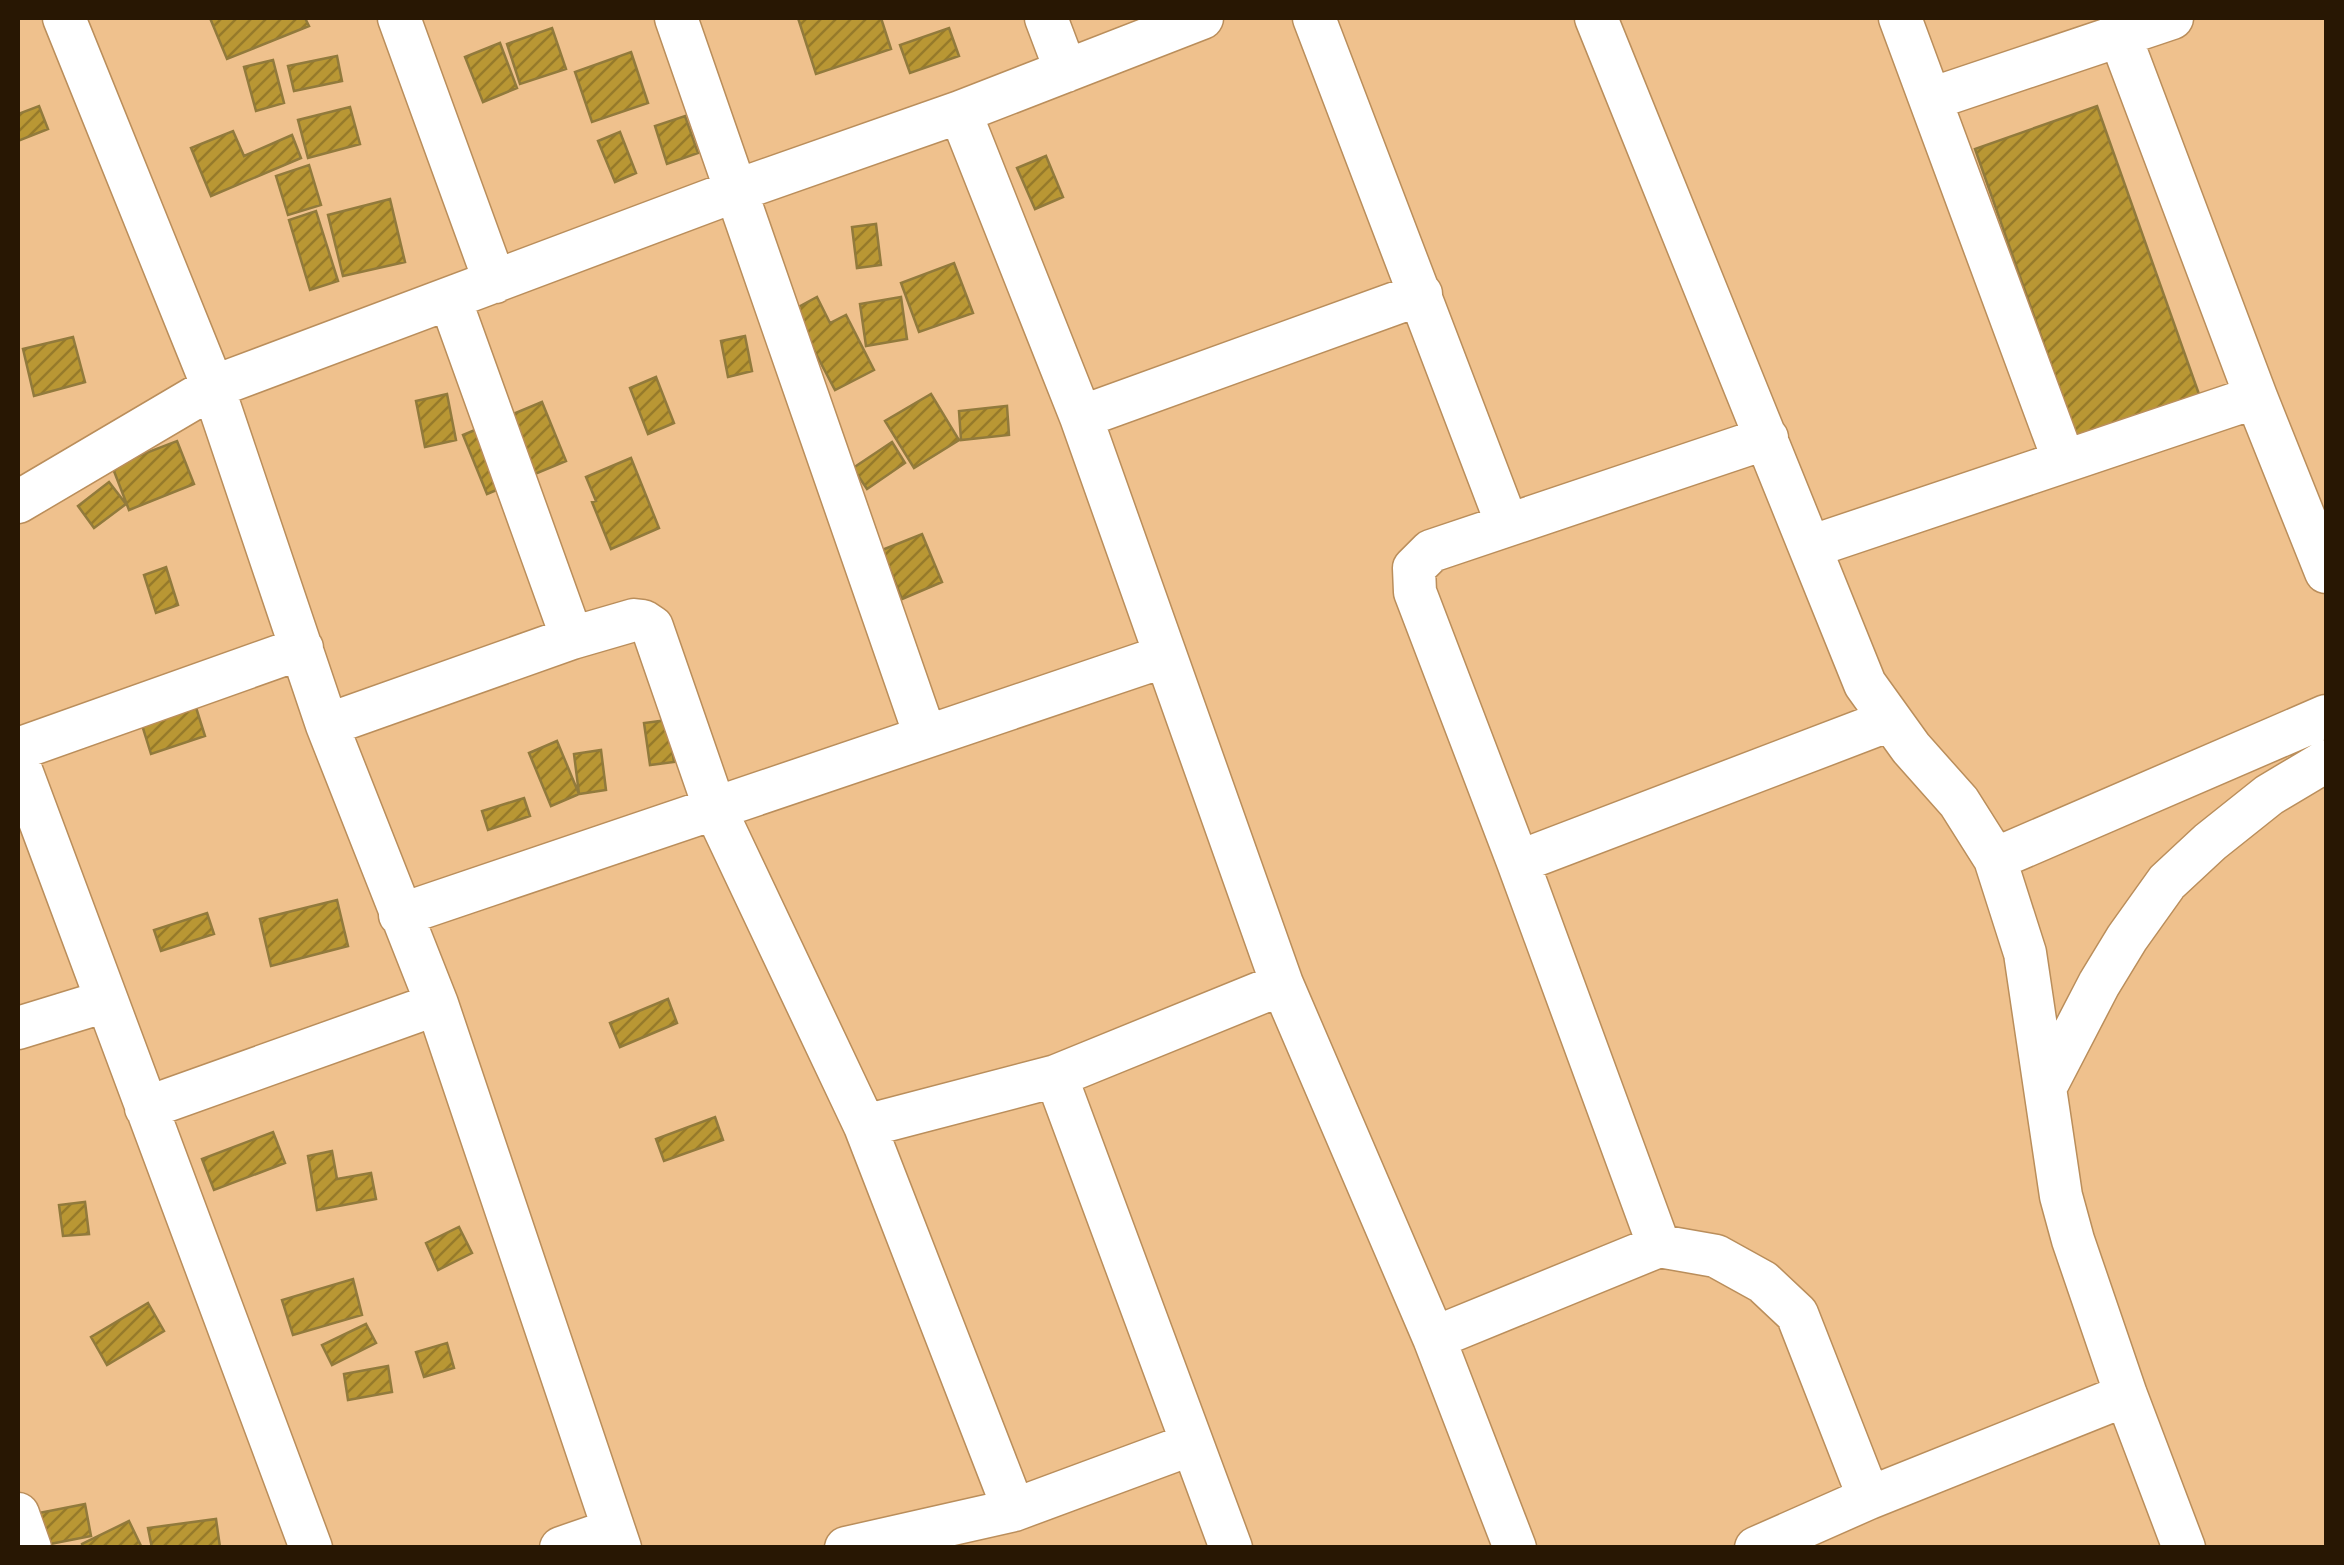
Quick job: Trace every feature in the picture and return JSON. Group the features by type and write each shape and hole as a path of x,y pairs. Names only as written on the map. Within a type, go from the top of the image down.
{"street":[{"path":"64,18 213,386 326,725 437,1004 617,1539 562,1548"},
{"path":"399,18 495,282"},
{"path":"676,18 925,735"},
{"path":"1046,18 1066,71"},
{"path":"18,502 213,386 735,191 960,112 1202,18"},
{"path":"1314,18 1508,524"},
{"path":"1596,18 1865,684 1911,748 1959,802 1994,859 2025,953 2061,1196 2126,1395 2184,1548"},
{"path":"1900,18 2064,461"},
{"path":"1931,98 2172,18"},
{"path":"2120,36 2326,572"},
{"path":"960,112 1081,417 1282,984 1434,1338 1515,1548"},
{"path":"1081,417 1421,294"},
{"path":"450,299 572,638"},
{"path":"1810,547 2256,397"},
{"path":"1659,1246 1415,592 1414,568 1430,551 1767,438"},
{"path":"326,725 572,638 634,620 652,627 715,808 865,1126 1014,1510"},
{"path":"18,749 302,648"},
{"path":"400,915 1164,656"},
{"path":"1994,859 2326,716"},
{"path":"1518,862 1890,720"},
{"path":"2045,1088 2099,984 2167,882 2269,795 2326,761"},
{"path":"18,762 311,1548"},
{"path":"865,1126 1056,1076 1282,984"},
{"path":"18,1028 106,1000"},
{"path":"146,1108 437,1004"},
{"path":"1056,1076 1231,1548"},
{"path":"1434,1338 1659,1246 1716,1256 1764,1282 1797,1314 1869,1498"},
{"path":"1756,1548 1869,1498 2126,1395"},
{"path":"846,1548 1014,1510 1192,1444"},
{"path":"18,1514 30,1548"}],"building":[{"path":"210,18 305,18 309,26 227,59"},
{"path":"798,18 881,18 891,49 816,74"},
{"path":"552,28 566,69 520,84 507,44"},
{"path":"949,28 959,56 910,73 900,45"},
{"path":"500,43 517,88 483,102 465,57"},
{"path":"631,52 648,103 592,122 575,72"},
{"path":"337,56 342,81 294,91 288,66"},
{"path":"273,60 284,103 256,111 244,67"},
{"path":"39,106 48,129 18,141 18,114"},
{"path":"2097,106 2200,397 2078,441 1975,149"},
{"path":"350,107 360,144 308,158 298,120"},
{"path":"685,116 698,153 667,164 655,126"},
{"path":"233,131 244,156 292,135 301,158 211,196 191,148"},
{"path":"620,132 636,173 615,182 598,141"},
{"path":"1046,156 1063,197 1035,209 1017,168"},
{"path":"309,165 321,205 288,215 276,176"},
{"path":"390,199 405,262 343,276 328,215"},
{"path":"316,211 338,281 310,290 289,220"},
{"path":"876,224 881,265 857,268 852,227"},
{"path":"954,263 973,313 919,332 901,283"},
{"path":"817,297 830,323 846,315 874,370 835,390 793,310"},
{"path":"901,297 907,339 866,346 860,304"},
{"path":"745,336 752,371 728,377 721,341"},
{"path":"73,337 85,382 34,396 23,349"},
{"path":"656,377 674,423 648,434 630,388"},
{"path":"447,394 456,440 425,447 416,401"},
{"path":"931,394 959,440 914,468 885,421"},
{"path":"542,402 566,461 487,494 463,435"},
{"path":"1007,406 1009,435 961,440 959,411"},
{"path":"177,441 194,484 129,510 112,466"},
{"path":"892,442 905,463 867,489 853,468"},
{"path":"631,458 659,528 611,549 586,477"},
{"path":"109,482 126,504 94,528 78,506"},
{"path":"922,534 942,582 902,599 882,550"},
{"path":"166,567 178,605 156,613 144,575"},
{"path":"187,679 205,736 151,754 133,696"},
{"path":"668,720 674,762 650,765 644,723"},
{"path":"557,741 579,794 551,806 529,753"},
{"path":"601,750 606,790 579,794 574,754"},
{"path":"524,798 530,816 488,830 482,811"},
{"path":"337,900 348,946 271,966 260,919"},
{"path":"207,913 214,934 161,951 154,930"},
{"path":"668,999 677,1023 620,1047 610,1023"},
{"path":"715,1117 723,1140 664,1161 656,1139"},
{"path":"273,1132 285,1163 214,1190 202,1159"},
{"path":"332,1151 337,1179 371,1173 376,1199 317,1210 308,1156"},
{"path":"85,1202 89,1234 63,1236 59,1205"},
{"path":"459,1227 472,1253 438,1270 426,1243"},
{"path":"353,1279 362,1315 293,1335 282,1300"},
{"path":"148,1303 164,1331 107,1365 91,1337"},
{"path":"366,1324 376,1343 332,1365 322,1345"},
{"path":"447,1343 454,1368 424,1377 416,1352"},
{"path":"388,1366 392,1392 348,1400 344,1374"},
{"path":"85,1504 91,1536 45,1545 39,1513"},
{"path":"216,1519 220,1547 152,1548 148,1528"},
{"path":"129,1521 142,1548 83,1548 82,1544"}]}
